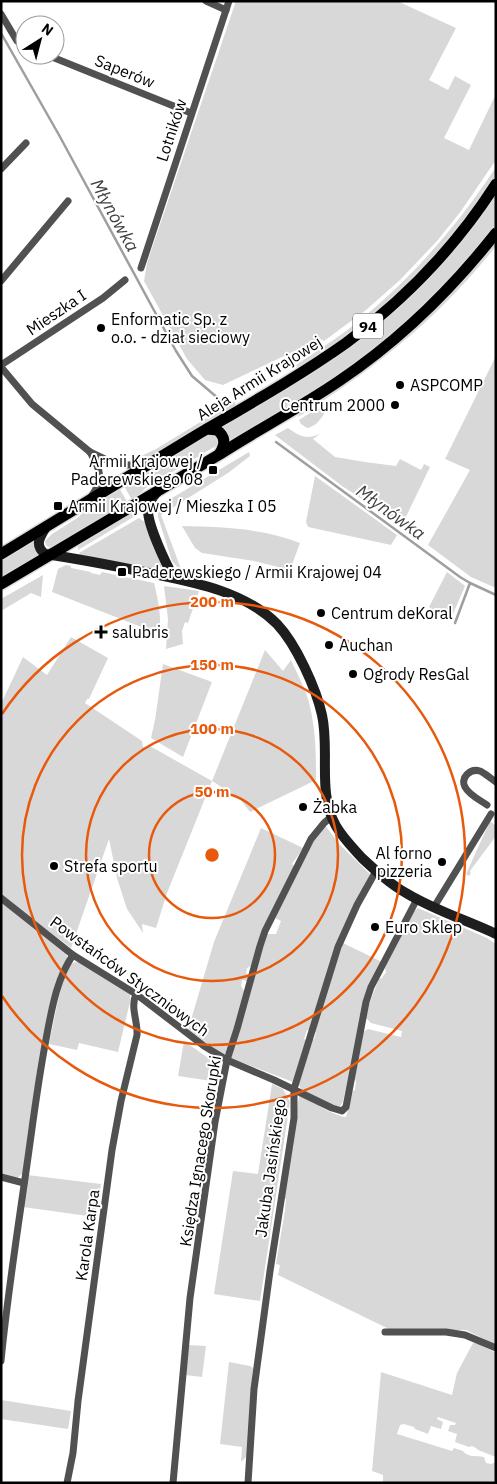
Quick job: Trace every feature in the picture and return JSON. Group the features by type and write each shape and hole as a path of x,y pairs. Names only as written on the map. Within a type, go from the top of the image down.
{"main road":[{"name":"Aleja Armii Krajowej","path":"1,554 326,356 378,317 410,288 440,257 480,208 496,184"},
{"name":"94","path":"1,584 333,385 386,346 438,300 468,268 496,233"},
{"path":"207,430 218,430 223,435 224,446 220,453"}],"street":[{"path":"206,1 226,10"},
{"name":"Lotników","path":"141,268 229,1"},
{"path":"1,14 15,38"},
{"name":"Saperów","path":"65,62 192,113"},
{"path":"1,169 26,143"},
{"path":"1,281 68,201"},
{"name":"Mieszka I","path":"124,280 97,301 1,366 18,390 34,406 90,452 113,464 126,466 148,465"},
{"name":"Mieszka I","path":"87,502 97,488 100,478 98,466 90,452"},
{"path":"160,490 152,497 150,502 149,518 162,554 174,578"},
{"path":"46,527 38,543 42,552 200,584 239,599 265,614 277,624 289,639 312,686 322,716 327,794 331,817 347,842 376,871 396,887 434,907 496,934"},
{"path":"487,805 466,789 464,784 465,777 470,772 477,770 496,782"},
{"path":"434,907 494,813"},
{"name":"Księdza Ignacego Skorupki","path":"173,1483 190,1298 211,1151 227,1060 266,931 310,839 324,822 331,817"},
{"name":"Jakuba Jasińskiego","path":"248,1483 254,1389 269,1277 294,1118 294,1090 338,947 376,871"},
{"name":"Powstańców Styczniowych","path":"1,898 73,955 136,994 204,1046 227,1060 342,1111 346,1107 369,995 417,899"},
{"path":"1,1362 42,1062 51,1013 63,974 73,955"},
{"name":"Karola Karpa","path":"67,1483 73,1453 78,1401 112,1150 121,1101 137,1035 138,1027 133,1001 136,994"},
{"path":"1,1177 24,1183"},
{"path":"385,1332 446,1332 465,1335 496,1348"}],"shaded area":[{"path":"236,1 397,1 456,28 429,80 448,90 455,76 471,85 444,138 469,150 496,94 496,160 461,211 437,241 400,280 366,310 324,341 320,339 223,385 205,380 187,359 144,281 147,263"},
{"path":"496,167 496,175 486,191 443,245 409,282 373,315 353,330 312,360 298,367 296,365 359,321 398,287 450,230"},
{"path":"496,194 496,225 445,286 388,338 334,379 229,443 221,427 336,356"},
{"path":"496,240 496,246 474,272 429,319 380,360 298,417 301,411 339,386"},
{"path":"496,356 496,588 471,577 428,545 470,470 445,459"},
{"path":"332,399 316,424 307,428 301,424 299,420"},
{"path":"235,401 235,406 150,457 126,462 156,449"},
{"path":"288,428 303,436 310,437 320,434 313,439 335,457 396,466 400,459 421,470 424,464 430,467 402,525 342,486 275,435"},
{"path":"213,433 219,438 216,446 147,487 132,500 124,486"},
{"path":"249,452 250,456 228,473 161,515 181,571 172,561 158,517 157,507"},
{"path":"315,476 397,535 391,545 308,527 306,522"},
{"path":"119,488 128,503 58,544 49,547 46,545 45,541 52,534"},
{"path":"133,511 135,516 78,550 78,545"},
{"path":"139,518 145,521 162,565 159,570 80,555 79,553"},
{"path":"182,526 257,531 300,543 290,570 254,561 202,553 195,548"},
{"path":"34,540 35,549 40,555 1,579 1,560"},
{"path":"66,565 100,575 102,572 154,583 160,614 159,634 52,592 58,569"},
{"path":"447,572 465,586 450,621 429,607"},
{"path":"43,575 41,597 31,593 1,611 1,599"},
{"path":"164,586 199,591 188,623 185,622 182,631 183,644 166,649 168,619"},
{"path":"71,637 108,658 89,699 85,703 142,741 143,747 147,748 148,745 212,781 167,893 156,928 142,924 143,933 127,909 117,878 109,839 71,948 1,895 1,704 23,657 47,675"},
{"path":"265,650 283,671 291,660 307,695 312,716 316,780 250,812 240,799 212,781"},
{"path":"163,664 212,682 183,757 151,738"},
{"path":"490,821 496,826 496,836 470,871 469,876 466,874"},
{"path":"325,825 339,844 370,874 338,940 310,1030 307,1030 304,1039 306,1040 293,1082 231,1058 267,934 276,934 281,921 275,918 311,843"},
{"path":"261,828 303,848 292,864 294,866 251,966 247,968 247,981 242,980 241,986 244,991 234,1026 235,1029 227,1052 224,1055 188,1030 214,942"},
{"path":"1,901 65,951 68,959 52,1000 39,1057 23,1173 17,1178 1,1174"},
{"path":"418,908 487,938 496,944 496,1345 466,1330 391,1330 278,1275 280,1265 276,1264 285,1210 286,1199 283,1198 299,1096 335,1114 346,1117 353,1091 355,1090 355,1079 363,1032 368,1029 401,1037 402,1031 371,1023 366,1018 369,1004 379,979 386,972 385,968 414,911"},
{"path":"343,943 382,962 364,1004 343,1101 340,1107 331,1105 301,1089 298,1083 311,1041 316,1033 314,1031"},
{"path":"79,962 130,993 130,1002 118,1052 79,1043 77,1050 49,1044 61,986 71,964"},
{"path":"184,1041 214,1062 212,1081 178,1076"},
{"path":"272,1084 283,1089 290,1102 260,1301 214,1294 233,1171 258,1174"},
{"path":"27,1175 101,1184 95,1217 23,1207"},
{"path":"473,1343 496,1353 496,1457 472,1446 469,1447 455,1442 457,1434 448,1431 450,1425 455,1425 456,1423 438,1417 437,1419 443,1422 441,1429 431,1426 428,1434 404,1424 400,1425 397,1434 452,1451 454,1448 470,1455 484,1457 486,1463 496,1462 496,1483 383,1483 383,1475 372,1471 381,1372 452,1395 457,1373"},
{"path":"188,1345 206,1346 202,1377 185,1375"},
{"path":"229,1362 253,1368 247,1456 241,1462 242,1447 220,1444"},
{"path":"1,1400 71,1411 68,1429 1,1419"}],"waterway":[{"name":"Młynówka","path":"1,33 59,135 176,351 192,376 219,399"},
{"name":"Młynówka","path":"276,442 460,577 496,595"},
{"path":"455,623 470,583"}],"place":[{"name":"Enformatic Sp. z o.o. - dział sieciowy","path":"101,328"},
{"name":"ASPCOMP","path":"400,385"},
{"name":"Centrum 2000","path":"395,405"},
{"name":"Armii Krajowej / Paderewskiego 08","path":"213,470"},
{"name":"Armii Krajowej / Mieszka I 05","path":"58,506"},
{"name":"Paderewskiego / Armii Krajowej 04","path":"122,572"},
{"name":"Centrum deKoral","path":"321,613"},
{"name":"salubris","path":"101,632"},
{"name":"Auchan","path":"329,645"},
{"name":"Ogrody ResGal","path":"353,674"},
{"name":"Żabka","path":"303,807"},
{"name":"Al forno pizzeria","path":"442,862"},
{"name":"Strefa sportu","path":"54,866"},
{"name":"Euro Sklep","path":"375,927"}]}
